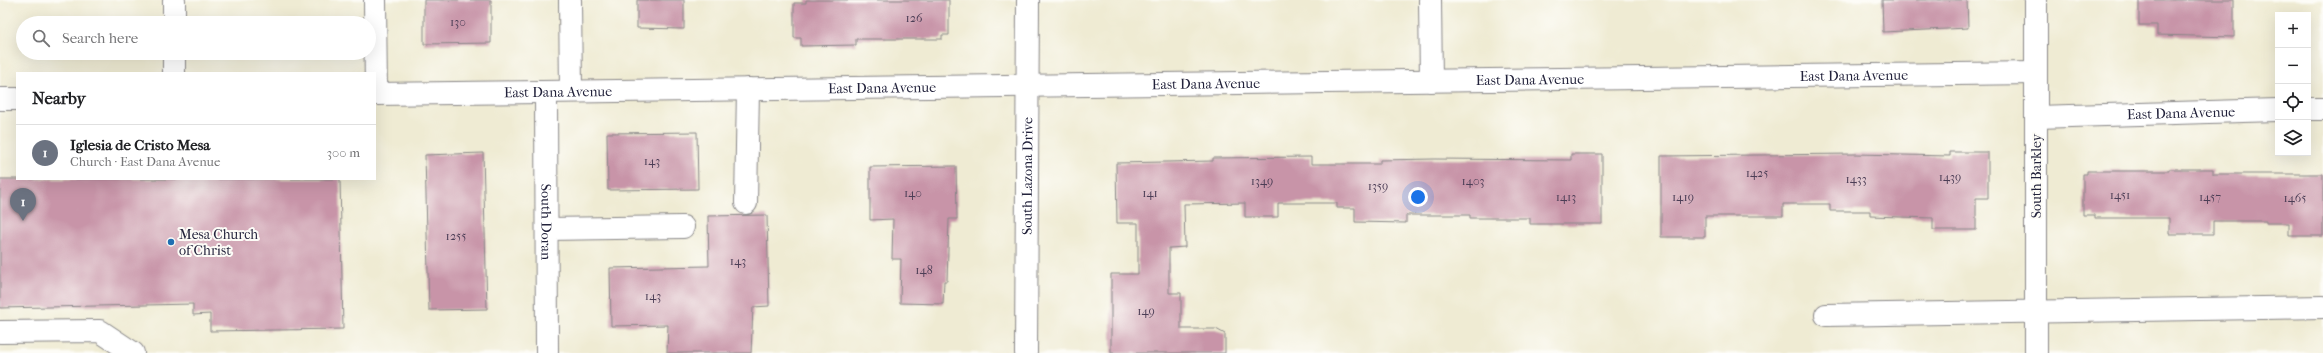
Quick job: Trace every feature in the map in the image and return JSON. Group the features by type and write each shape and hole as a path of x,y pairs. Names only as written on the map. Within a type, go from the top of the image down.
{"street":[{"path":"174,0 174,16"},
{"path":"375,0 375,16"},
{"path":"570,0 571,92"},
{"name":"South Lazona Drive","path":"1026,353 1028,0"},
{"path":"1430,0 1431,81"},
{"name":"South Barkley","path":"2036,0 2036,353"},
{"path":"174,60 174,72"},
{"path":"375,60 375,72"},
{"name":"East Dana Avenue","path":"376,94 2036,73"},
{"path":"746,203 748,89"},
{"name":"South Doran","path":"546,92 547,353"},
{"path":"0,99 16,99"},
{"path":"2311,110 2323,109"},
{"name":"East Dana Avenue","path":"2036,117 2275,110"},
{"path":"547,229 683,227"},
{"path":"1826,315 2323,307"},
{"path":"0,332 100,331 133,353"}],"building":[{"path":"424,0 491,0 491,43 424,44"},
{"path":"637,0 684,0 684,29 637,28"},
{"path":"806,0 949,0 949,35 942,35 942,39 856,39 856,45 801,46 801,38 794,38 794,3 806,3"},
{"path":"1882,0 1967,0 1968,28 1883,32"},
{"path":"2139,0 2234,0 2234,37 2157,35 2157,25 2139,25"},
{"path":"697,132 698,189 608,190 607,133"},
{"path":"1950,152 1988,152 1988,198 1976,198 1976,230 1933,230 1933,218 1870,216 1870,211 1830,211 1830,204 1783,204 1783,216 1705,216 1705,237 1661,237 1661,156 1855,154 1950,156"},
{"path":"483,153 487,309 429,310 425,155"},
{"path":"1571,154 1602,154 1602,224 1530,224 1530,218 1470,218 1470,215 1406,215 1406,223 1355,222 1355,208 1337,208 1337,203 1278,203 1278,217 1245,217 1245,203 1184,204 1185,247 1169,248 1169,293 1181,293 1181,329 1216,329 1225,334 1225,353 1111,353 1111,274 1138,274 1138,223 1117,223 1116,163 1213,161 1213,158 1311,157 1311,164 1380,164 1380,160 1571,160"},
{"path":"956,166 957,219 949,219 947,281 944,281 943,304 900,303 901,259 892,259 893,219 870,220 870,167"},
{"path":"2169,169 2213,169 2213,174 2323,174 2323,236 2289,236 2289,223 2266,223 2266,221 2213,221 2213,234 2169,234 2169,218 2095,218 2095,215 2083,215 2083,174 2087,174 2087,171 2169,171"},
{"name":"Mesa Church of Christ","path":"0,179 340,180 343,329 210,331 210,314 193,315 193,304 0,308"},
{"path":"767,215 769,306 753,307 751,353 667,353 668,325 611,326 610,268 709,266 708,216"}],"place":[{"name":"Iglesia de Cristo Mesa","path":"23,221"},
{"name":"Mesa Church of Christ","path":"171,242"}]}
